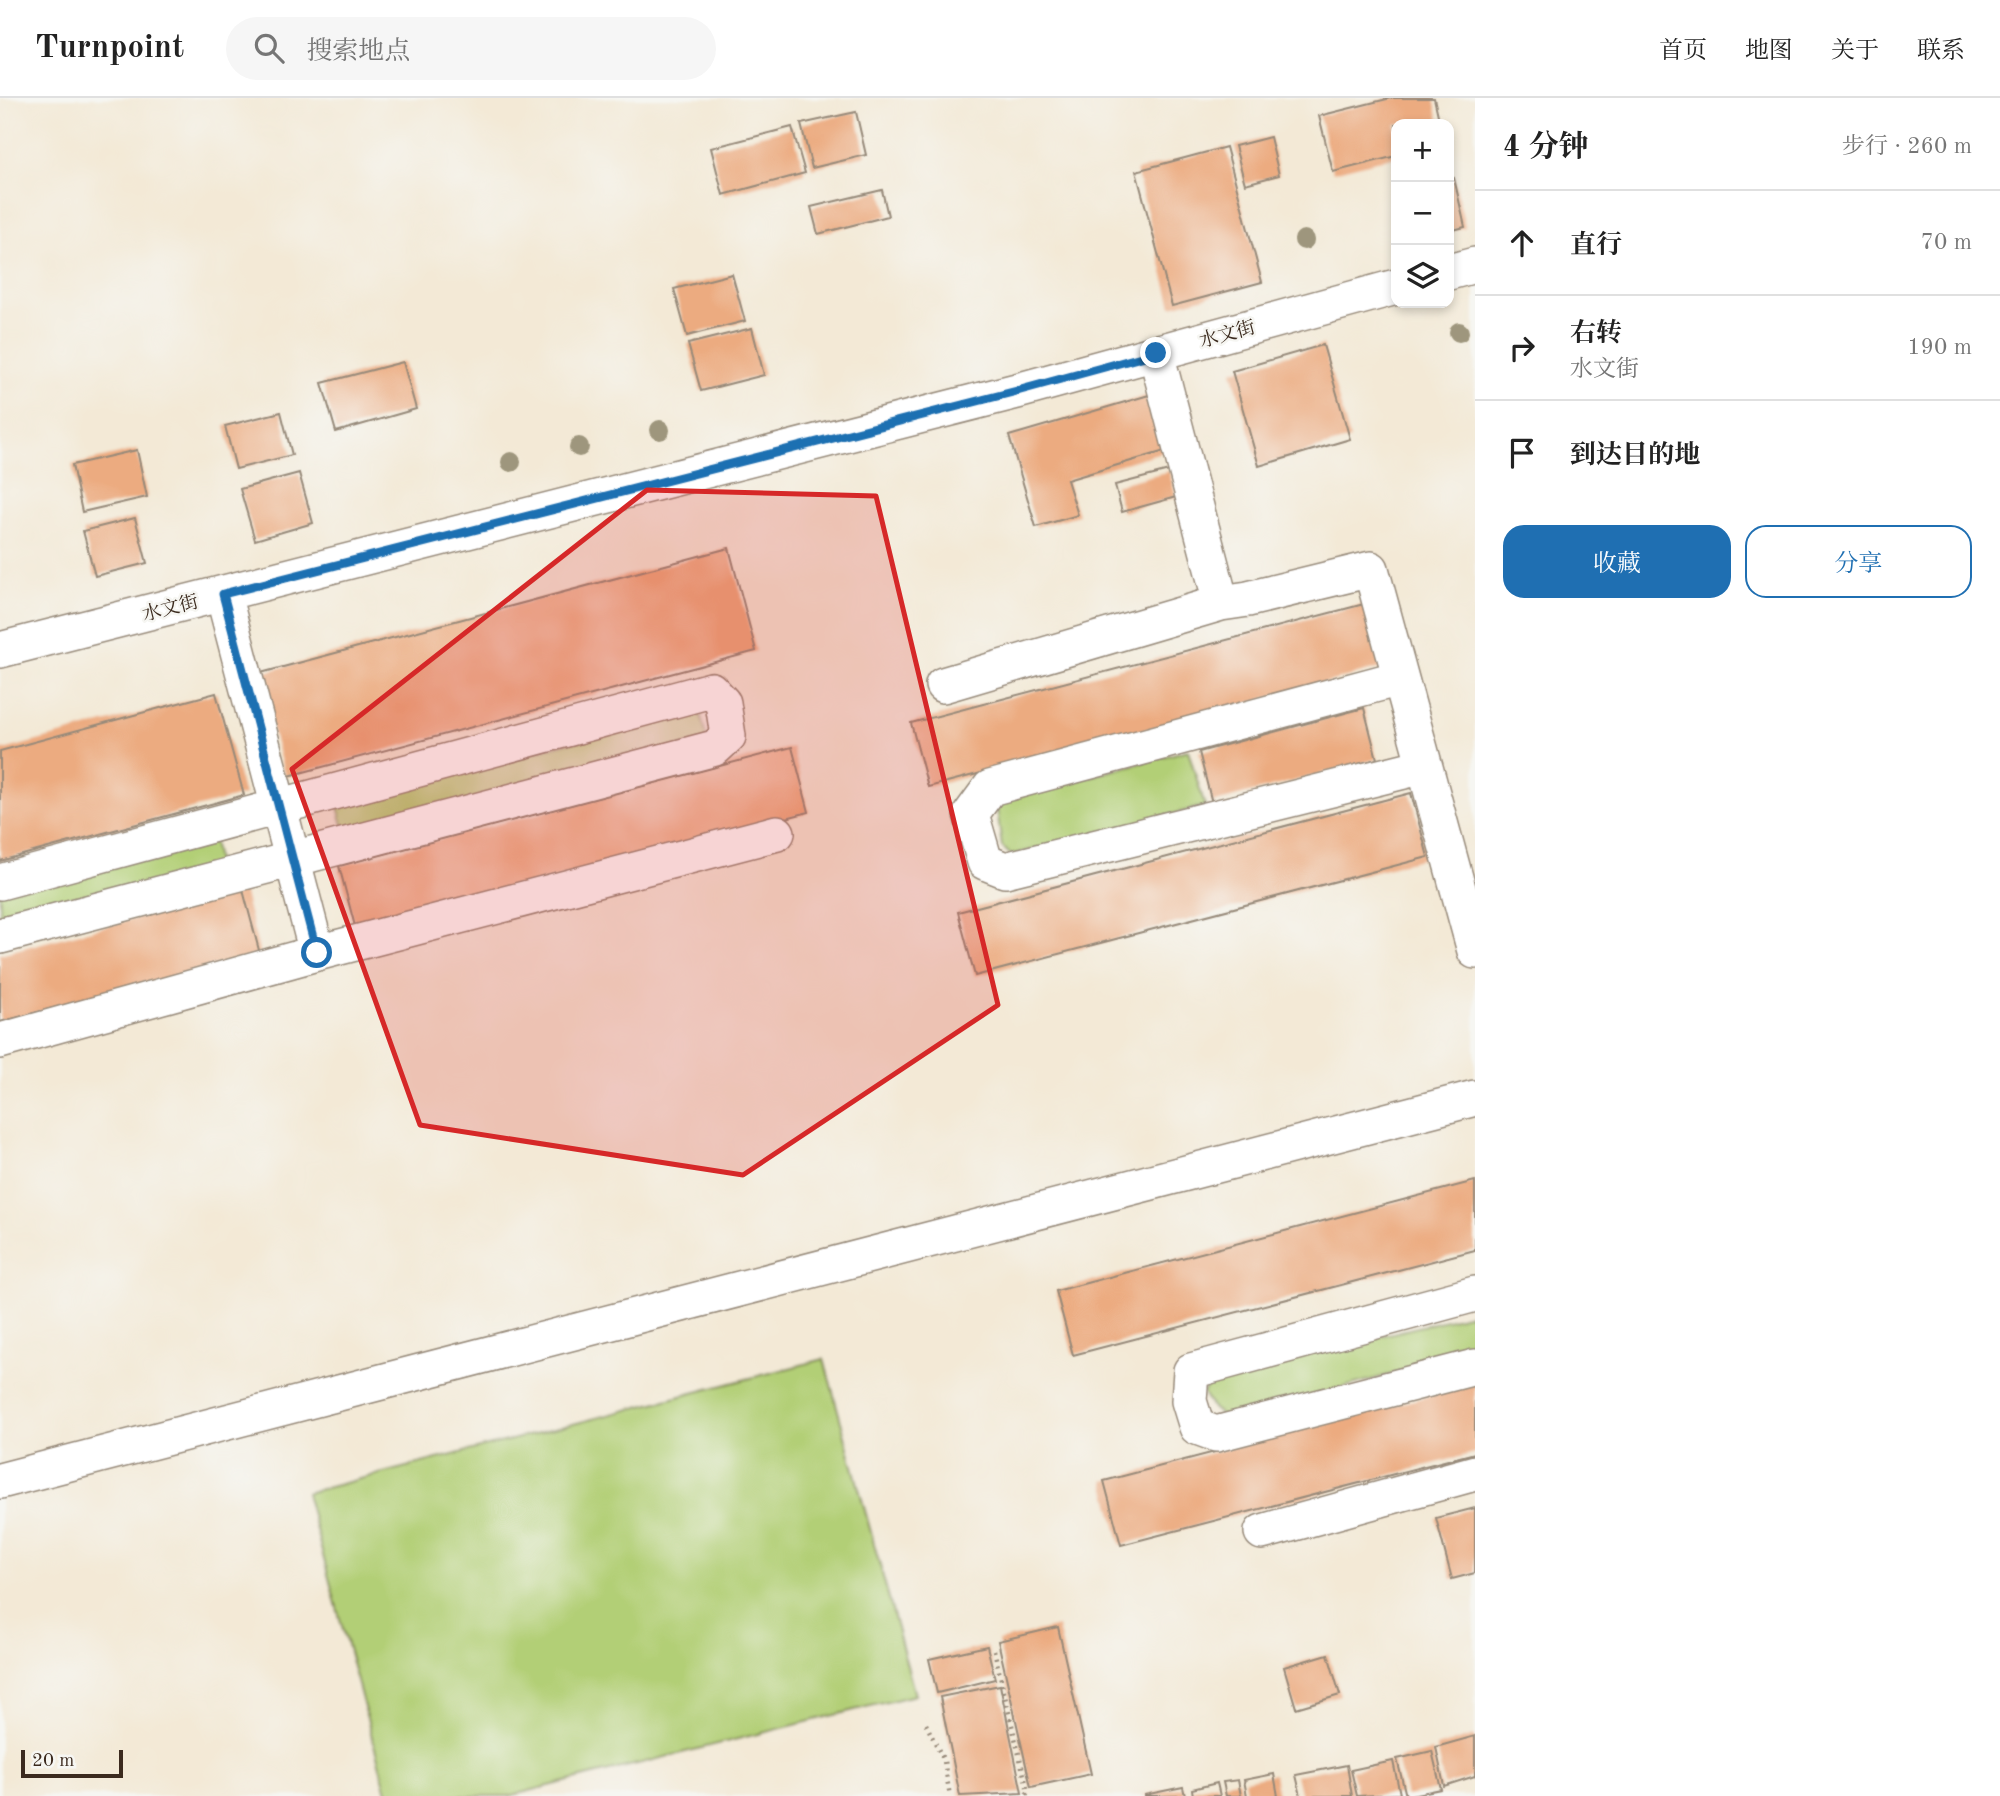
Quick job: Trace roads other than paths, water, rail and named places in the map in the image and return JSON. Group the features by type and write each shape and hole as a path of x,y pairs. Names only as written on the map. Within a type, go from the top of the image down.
{"street":[{"path":"1454,271 1475,265"},
{"name":"水文街","path":"0,650 1017,391 1391,288"},
{"path":"1156,353 1221,603"},
{"path":"943,685 1221,603 1248,600 1371,569 1475,951"},
{"path":"223,594 317,953"},
{"path":"1400,678 990,788 971,814 985,862 1005,870 1424,766"},
{"path":"0,882 711,690 723,703 728,736 715,748 0,936"},
{"path":"0,1041 317,953 777,833"},
{"path":"0,1481 1475,1098"},
{"path":"1475,1294 1191,1371 1189,1401 1196,1427 1216,1434 1475,1367"},
{"path":"1262,1532 1475,1474"}]}
